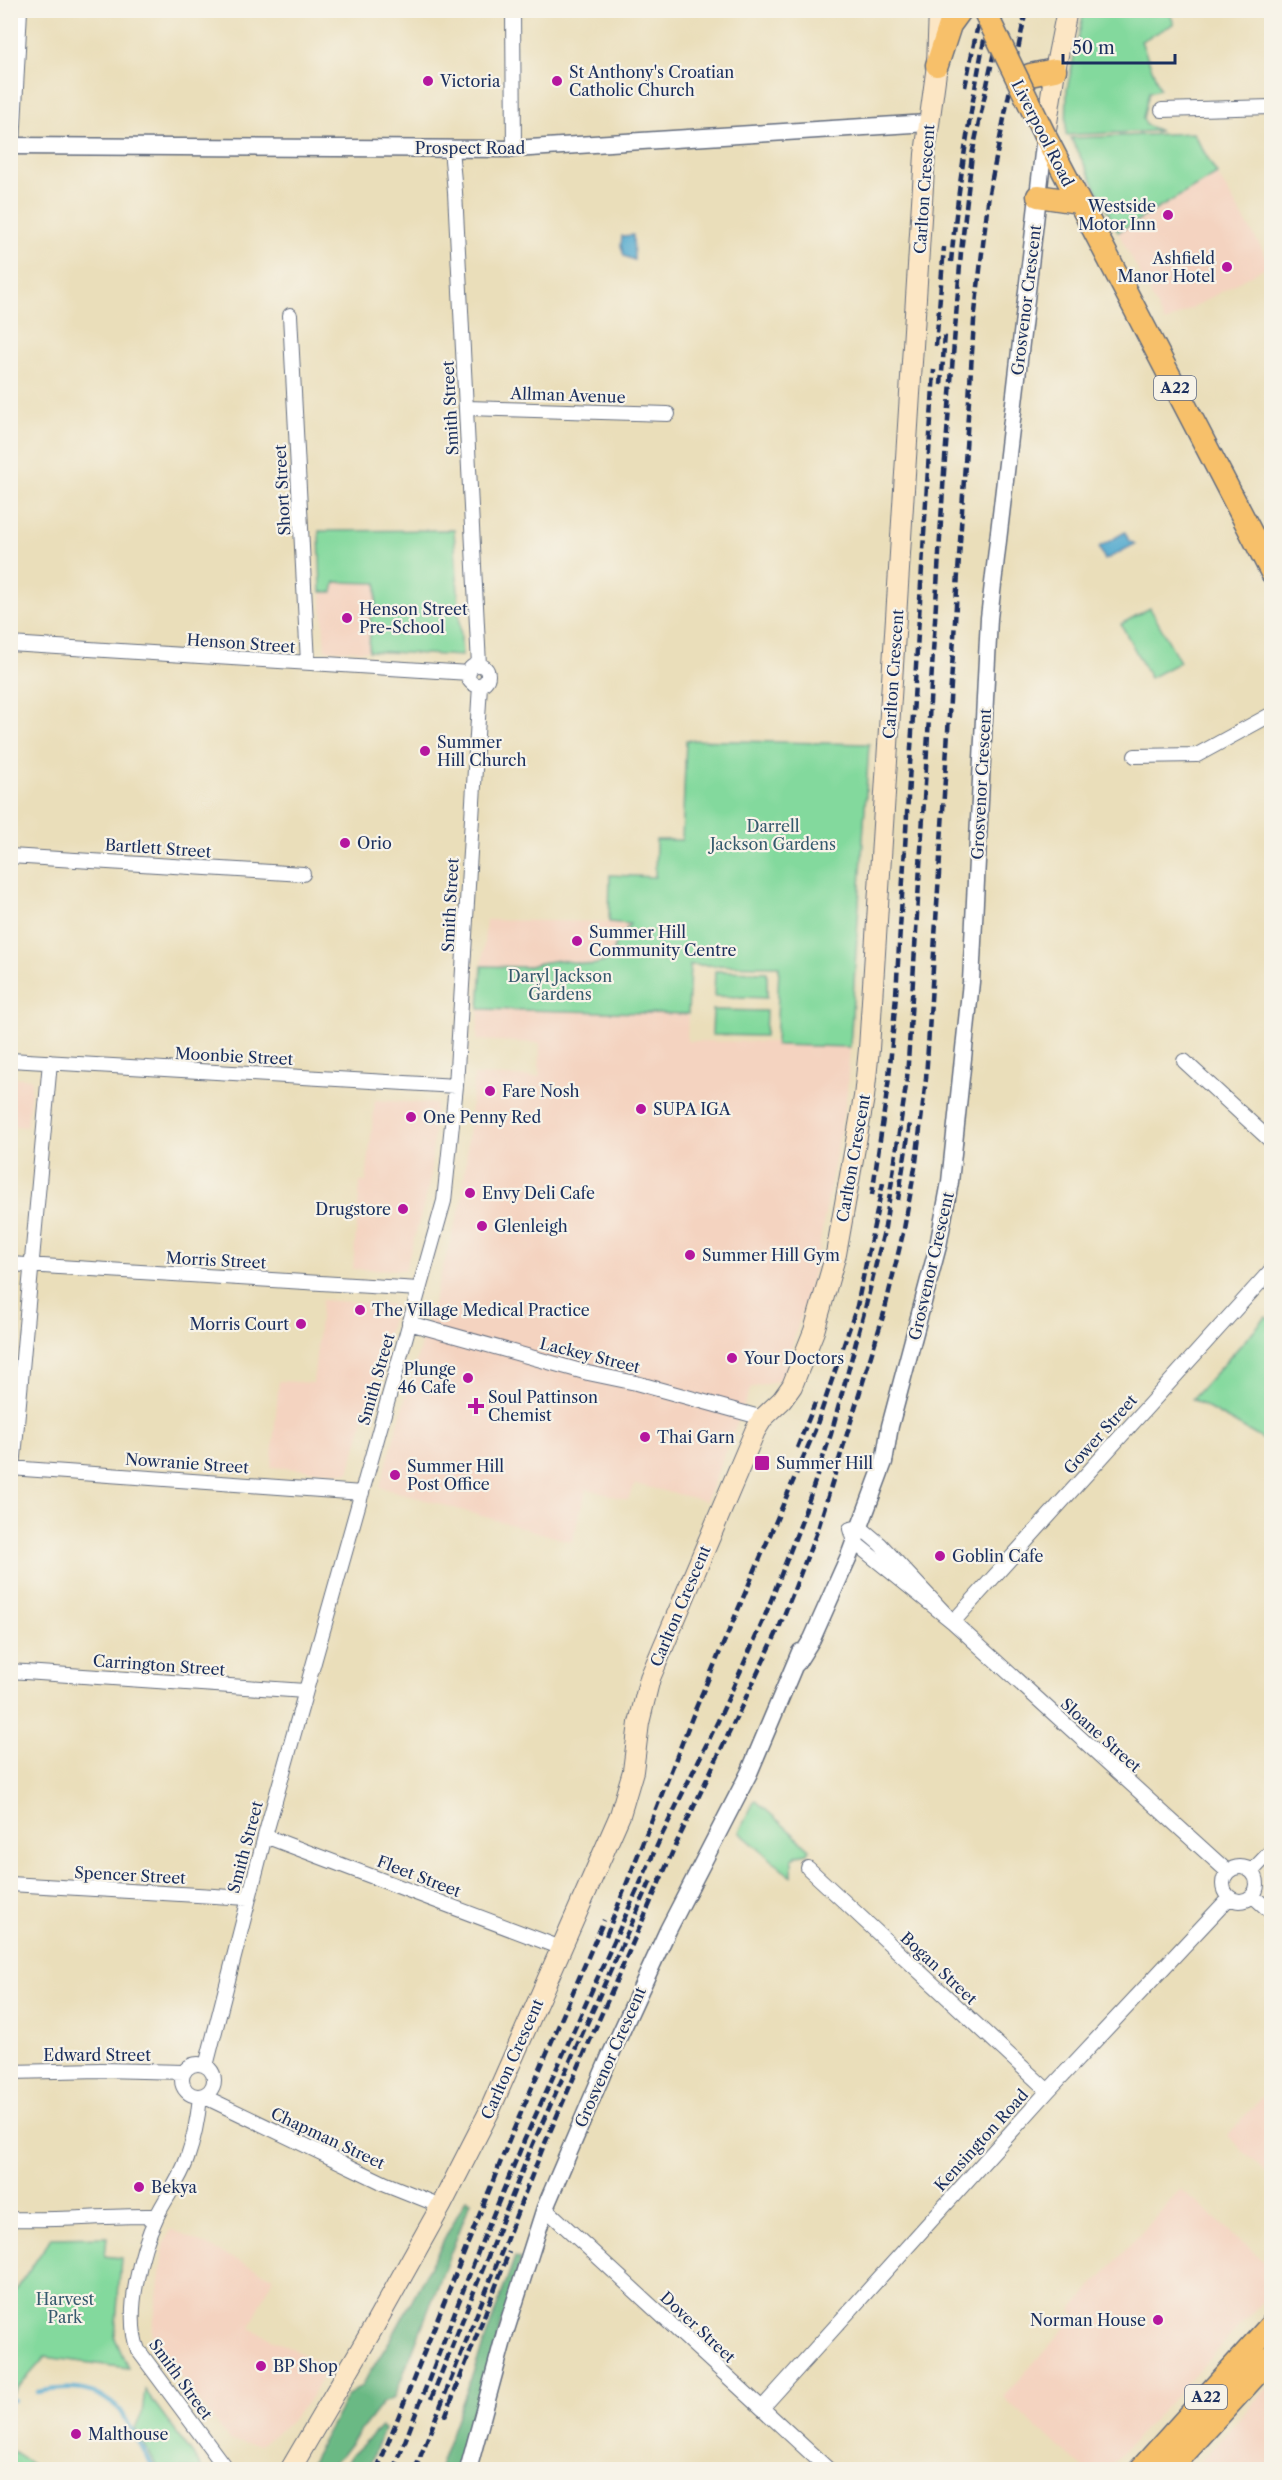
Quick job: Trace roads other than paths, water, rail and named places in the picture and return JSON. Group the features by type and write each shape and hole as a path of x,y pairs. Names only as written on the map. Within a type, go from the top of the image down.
{"highway":[{"path":"937,65 950,25 961,10"},
{"name":"Liverpool Road","path":"984,10 1023,76 1045,136 1078,202 1270,565"},
{"path":"1023,76 1055,70"},
{"path":"1038,196 1078,202"},
{"name":"A22","path":"1140,2469 1272,2324"},
{"name":"A22","path":"1169,2469 1272,2357"}],"main road":[{"name":"Carlton Crescent","path":"290,2469 352,2366 441,2206 489,2112 628,1794 639,1723 650,1678 743,1458 763,1418 792,1386 814,1331 836,1254 864,1097 928,123 937,65 939,10"},
{"path":"1045,136 1067,10"}],"street":[{"path":"12,146 20,10"},
{"path":"513,10 514,149"},
{"path":"1162,110 1272,107"},
{"name":"Prospect Road","path":"12,146 514,149 928,123"},
{"name":"Grosvenor Crescent","path":"468,2469 505,2333 545,2208 610,2056 668,1930 745,1782 798,1663 813,1640 884,1462 890,1426 923,1306 950,1182 971,982 989,618 1045,136"},
{"name":"Smith Street","path":"206,2066 265,1836 444,1201 456,1086 480,685 485,682 488,673 485,668 474,669 466,408 451,149"},
{"name":"Short Street","path":"290,315 308,663"},
{"name":"Allman Avenue","path":"466,408 668,414"},
{"name":"Henson Street","path":"10,644 308,663 474,669"},
{"path":"1135,756 1197,755 1272,714"},
{"name":"Bartlett Street","path":"10,856 303,874"},
{"name":"Moonbie Street","path":"10,1060 456,1086"},
{"path":"1184,1061 1272,1142"},
{"path":"12,1468 50,1062"},
{"name":"Morris Street","path":"10,1264 419,1289"},
{"name":"Gower Street","path":"953,1622 1272,1269"},
{"name":"Lackey Street","path":"410,1323 588,1373 636,1383 763,1418"},
{"name":"Nowranie Street","path":"12,1468 362,1493"},
{"name":"Sloane Street","path":"855,1533 880,1544 953,1622 1227,1872"},
{"name":"Carrington Street","path":"10,1671 305,1691"},
{"name":"Fleet Street","path":"265,1836 561,1948"},
{"path":"1252,1871 1272,1850"},
{"path":"1242,1867 1252,1871 1257,1886 1253,1896 1244,1901 1229,1898 1223,1888 1227,1872 1242,1867"},
{"name":"Bogan Street","path":"808,1868 1048,2091"},
{"name":"Spencer Street","path":"10,1884 248,1898"},
{"path":"1253,1896 1272,1913"},
{"name":"Kensington Road","path":"762,2408 1048,2091 1229,1898"},
{"path":"194,2064 206,2066 213,2074 214,2084 208,2093 202,2096 186,2092 182,2082 184,2072 194,2064"},
{"name":"Edward Street","path":"10,2072 101,2070 184,2072"},
{"name":"Smith Street","path":"202,2096 186,2161 157,2216 141,2264 133,2312 133,2338 146,2361 227,2469"},
{"name":"Chapman Street","path":"202,2096 406,2193 423,2197 441,2206"},
{"name":"Dover Street","path":"545,2208 829,2469"},
{"path":"10,2219 91,2218 109,2215 157,2216"}],"water":[{"path":"633,235 634,260 624,256 621,246 622,236"},
{"path":"1125,532 1129,541 1135,544 1105,560 1099,547"}],"waterway":[{"path":"38,2392 72,2389 92,2392 102,2397 121,2411 155,2470"}],"railway":[{"path":"965,87 981,10"},
{"path":"951,262 967,136 990,10"},
{"path":"394,2470 483,2239 524,2141 661,1837 718,1721 763,1621 801,1523 831,1434 865,1309 885,1227 907,1079 944,472 961,252 972,155 1003,10"},
{"path":"415,2470 542,2150 676,1844 779,1628 818,1529 884,1313 904,1229 916,1162 926,1079 974,321 989,193 1026,10"},
{"path":"936,346 944,247"},
{"path":"941,385 945,334"},
{"path":"872,1195 889,1078 896,995 934,370"},
{"path":"898,1200 910,1123"},
{"path":"606,1936 695,1710 815,1430 857,1306 883,1183"},
{"path":"797,1448 815,1403"},
{"path":"431,2399 532,2146 652,1878"},
{"path":"377,2470 511,2136 604,1920"},
{"path":"445,2417 509,2252"}],"place":[{"name":"Victoria","path":"428,81"},
{"name":"St Anthony's Croatian Catholic Church","path":"557,81"},
{"name":"Westside Motor Inn","path":"1168,215"},
{"name":"Ashfield Manor Hotel","path":"1227,267"},
{"name":"Henson Street Pre-School","path":"347,618"},
{"name":"Summer Hill Church","path":"425,751"},
{"name":"Orio","path":"345,843"},
{"name":"Summer Hill Community Centre","path":"577,941"},
{"name":"Fare Nosh","path":"490,1091"},
{"name":"SUPA IGA","path":"641,1109"},
{"name":"One Penny Red","path":"411,1117"},
{"name":"Envy Deli Cafe","path":"470,1193"},
{"name":"Drugstore","path":"403,1209"},
{"name":"Glenleigh","path":"482,1226"},
{"name":"Summer Hill Gym","path":"690,1255"},
{"name":"The Village Medical Practice","path":"360,1310"},
{"name":"Morris Court","path":"301,1324"},
{"name":"Your Doctors","path":"732,1358"},
{"name":"Plunge 46 Cafe","path":"468,1378"},
{"name":"Soul Pattinson Chemist","path":"476,1406"},
{"name":"Thai Garn","path":"645,1437"},
{"name":"Summer Hill","path":"762,1463"},
{"name":"Summer Hill Post Office","path":"395,1475"},
{"name":"Goblin Cafe","path":"940,1556"},
{"name":"Bekya","path":"139,2187"},
{"name":"Norman House","path":"1158,2320"},
{"name":"BP Shop","path":"261,2366"},
{"name":"Malthouse","path":"76,2434"}],"park label":[{"name":"Darrell Jackson Gardens","path":"773,835"},
{"name":"Daryl Jackson Gardens","path":"560,985"},
{"name":"Harvest Park","path":"65,2308"}]}
